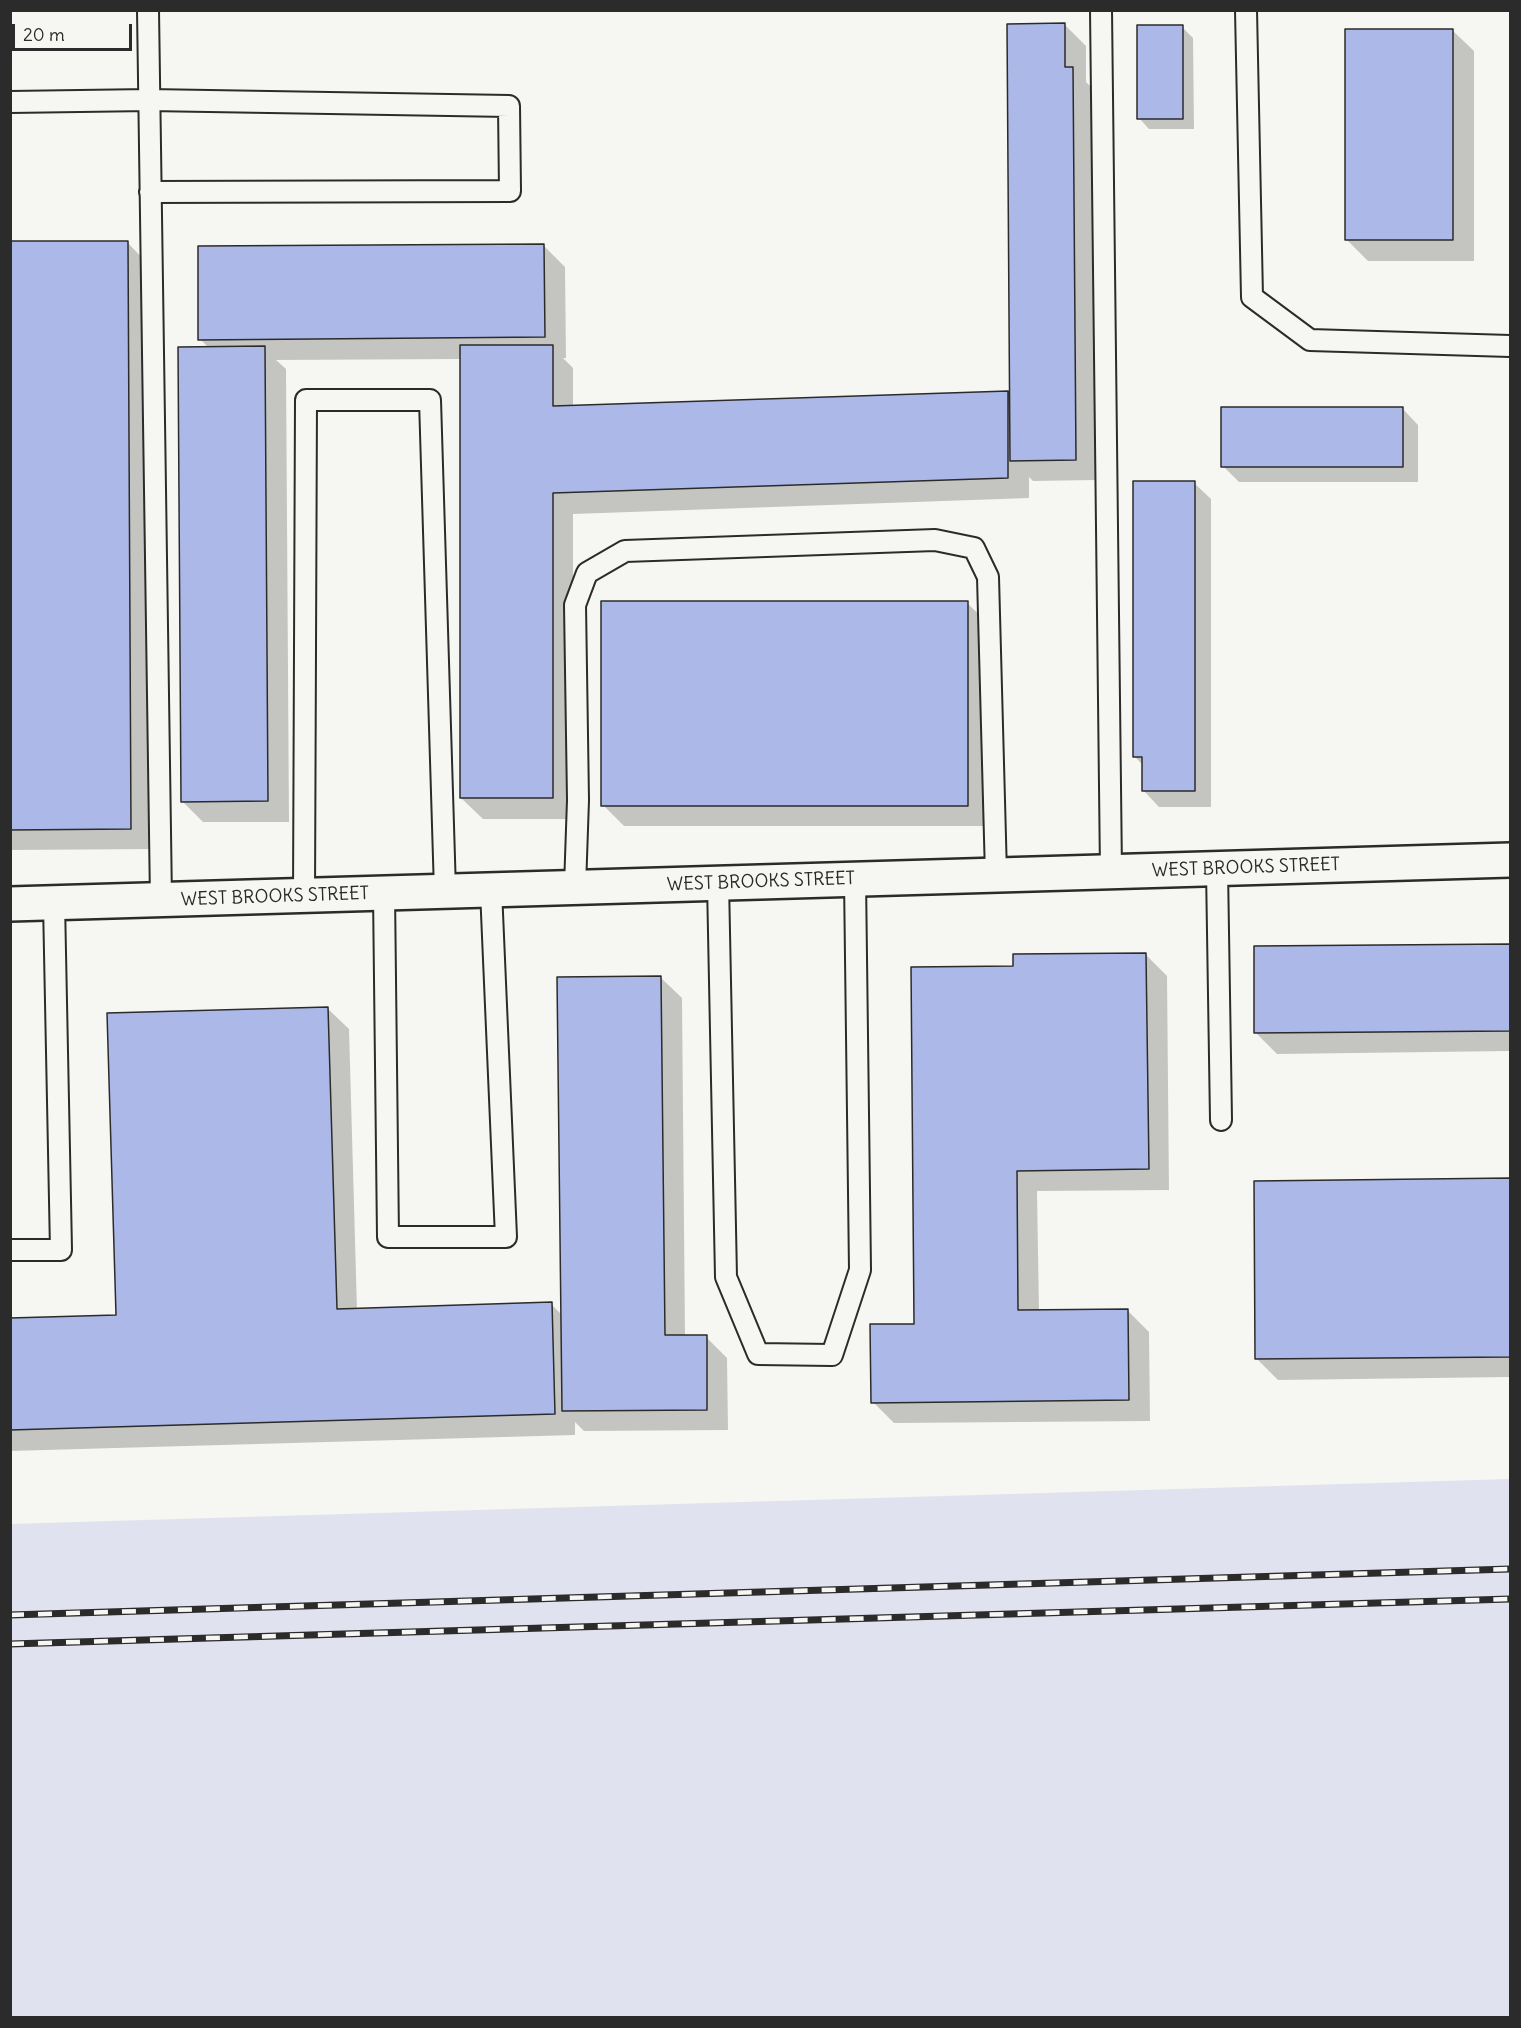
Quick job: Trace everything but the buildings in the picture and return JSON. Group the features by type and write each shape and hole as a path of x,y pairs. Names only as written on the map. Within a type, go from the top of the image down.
{"street":[{"name":"WEST BROOKS STREET","path":"10,904 1510,860"}],"lane":[{"path":"148,10 161,900"},
{"path":"1101,10 1111,872"},
{"path":"1246,10 1252,297 1310,340 1510,346"},
{"path":"10,102 149,100 509,106 510,190 150,192"},
{"path":"304,895 306,400 430,400 444,891"},
{"path":"575,887 578,800 575,605 587,573 625,551 935,540 974,548 988,578 996,875"},
{"path":"1217,869 1221,1120"},
{"path":"718,883 726,1277 758,1354 832,1355 860,1270 855,879"},
{"path":"384,893 388,1237 506,1237 491,890"},
{"path":"10,1250 61,1250 54,903"}],"shaded area":[{"path":"1510,1479 1510,2017 11,2017 11,1524"}],"railway":[{"path":"10,1615 1510,1569"},
{"path":"10,1644 1510,1599"}]}
